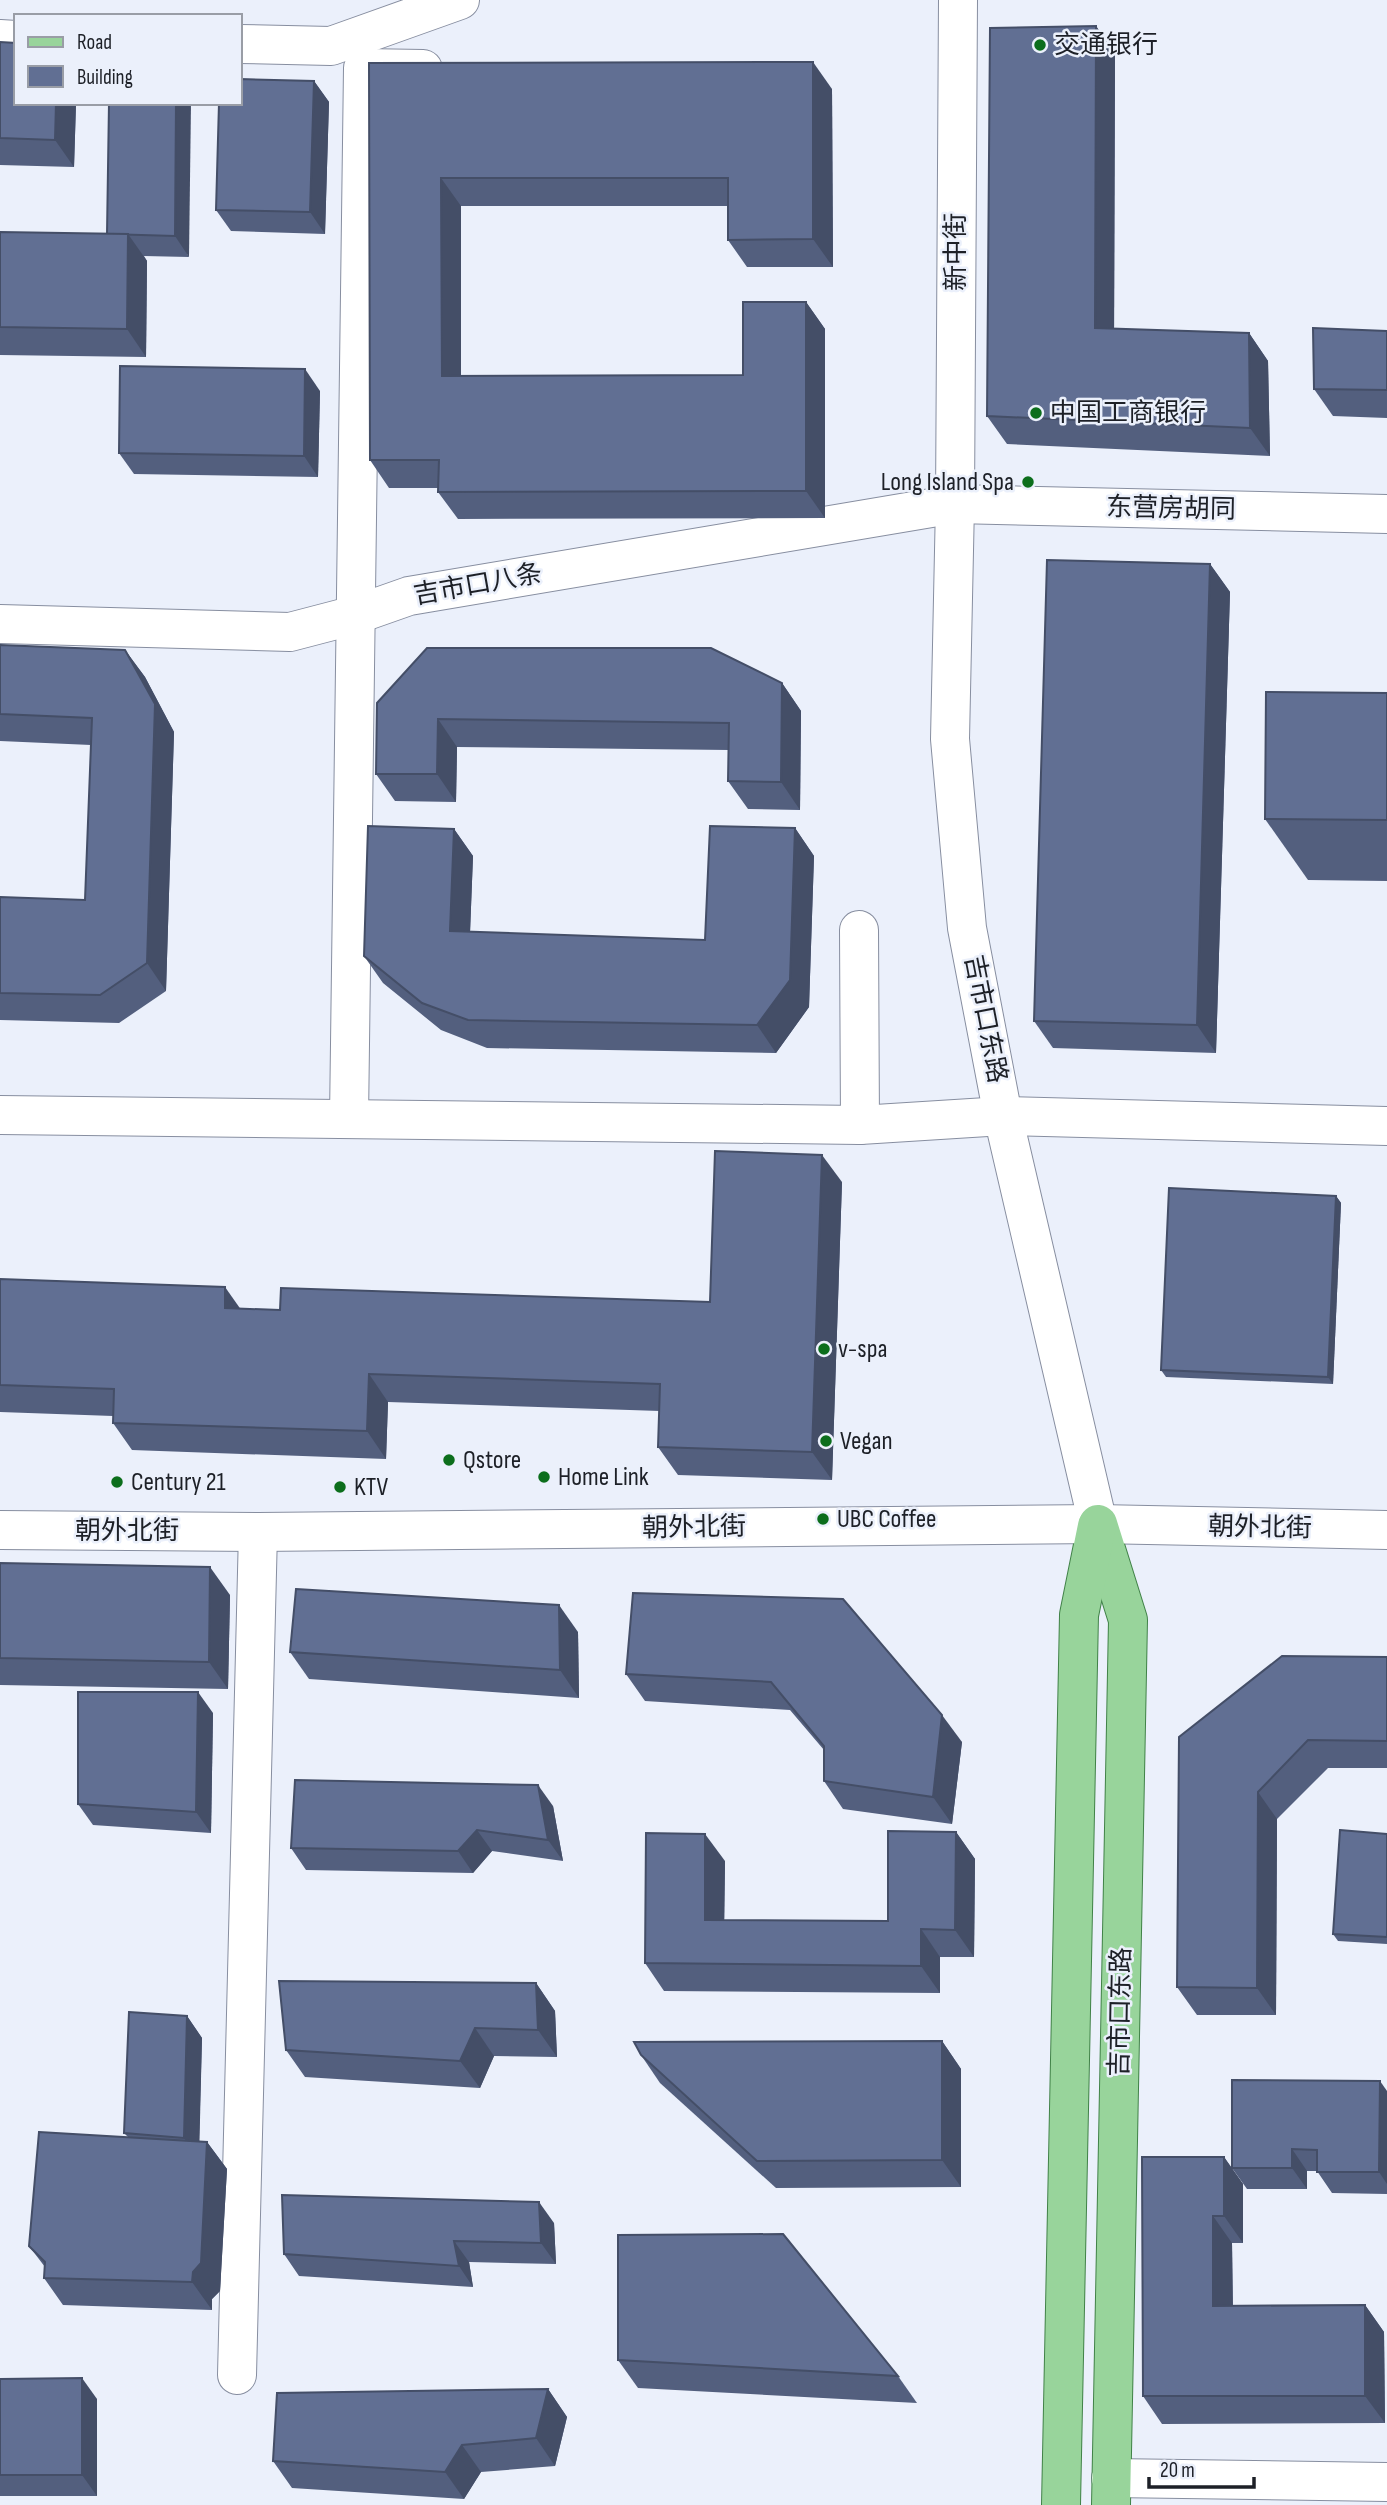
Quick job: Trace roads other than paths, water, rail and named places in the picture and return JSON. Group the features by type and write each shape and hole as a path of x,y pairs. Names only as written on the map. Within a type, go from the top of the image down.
{"main road":[{"name":"吉市口东路","path":"1098,1524 1128,1620 1111,2492"},
{"name":"吉市口东路","path":"1062,2505 1079,1615 1098,1524"}],"street":[{"path":"242,44 331,46 460,0"},
{"name":"新中街","path":"955,505 958,0"},
{"path":"349,1119 363,68 460,69"},
{"name":"东营房胡同","path":"955,505 1387,514"},
{"name":"吉市口八条","path":"0,624 290,632 355,615 410,596 955,505"},
{"name":"吉市口东路","path":"955,505 950,739 967,928 1003,1116 1098,1524"},
{"path":"859,930 860,1125"},
{"path":"0,1115 860,1125 1003,1116 1387,1126"},
{"name":"朝外北街","path":"0,1530 258,1532 1098,1524 1387,1531"},
{"path":"237,2375 258,1532"},
{"path":"1111,2492 1387,2483"}],"place":[{"name":"交通银行","path":"1040,45"},
{"name":"中国工商银行","path":"1036,413"},
{"name":"Long Island Spa","path":"1028,482"},
{"name":"v-spa","path":"824,1349"},
{"name":"Vegan","path":"826,1441"},
{"name":"Qstore","path":"449,1460"},
{"name":"Home Link","path":"544,1477"},
{"name":"Century 21","path":"117,1482"},
{"name":"KTV","path":"340,1487"},
{"name":"UBC Coffee","path":"823,1519"}]}
